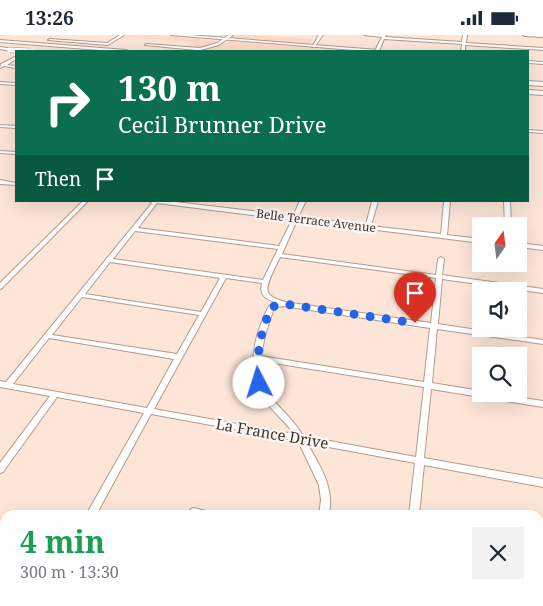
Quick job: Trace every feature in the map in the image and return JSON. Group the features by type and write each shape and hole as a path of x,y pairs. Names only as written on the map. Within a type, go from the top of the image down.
{"highway":[{"path":"0,41 110,50"},
{"path":"0,41 79,50"},
{"path":"0,49 15,50"},
{"path":"0,49 15,50"},
{"path":"529,79 543,79"},
{"path":"529,85 543,86"},
{"path":"529,92 543,93"}],"main road":[{"path":"173,35 364,50"},
{"path":"529,62 543,63"}],"street":[{"path":"59,35 50,40 108,44 122,35"},
{"path":"197,50 226,40 231,35"},
{"path":"313,46 321,35"},
{"path":"366,35 543,49"},
{"path":"463,50 465,35"},
{"path":"525,35 543,36"},
{"path":"377,50 383,36"},
{"path":"147,45 200,49"},
{"path":"1,66 15,58"},
{"path":"1,66 15,67"},
{"path":"0,83 15,85"},
{"path":"0,126 15,127"},
{"path":"529,131 543,132"},
{"path":"0,152 15,153"},
{"path":"0,182 15,184"},
{"path":"0,287 85,202"},
{"path":"4,385 48,336 156,202"},
{"name":"Belle Terrace Avenue","path":"156,202 472,240"},
{"path":"225,210 229,202"},
{"path":"303,202 263,287 266,295 274,301 543,342"},
{"path":"368,227 375,202"},
{"path":"444,236 447,202"},
{"path":"506,202 507,217"},
{"path":"135,229 281,249"},
{"path":"528,246 543,248"},
{"path":"278,255 543,291"},
{"path":"415,510 441,259"},
{"path":"110,260 265,282"},
{"path":"94,510 224,276"},
{"path":"81,295 203,314"},
{"path":"284,304 271,307 260,338 257,358 259,383 271,404 293,426 325,486 326,510"},
{"path":"48,336 178,357"},
{"path":"257,358 543,405"},
{"name":"La France Drive","path":"4,385 543,483"},
{"path":"0,470 55,394"}],"shaded area":[{"path":"125,35 156,35 218,41 199,47 191,46 195,42 122,37"},
{"path":"233,35 313,39 309,45 228,39"},
{"path":"230,42 338,50 205,50"}],"route":[{"path":"259,383 257,358 260,338 271,307 284,304 415,323"}]}
